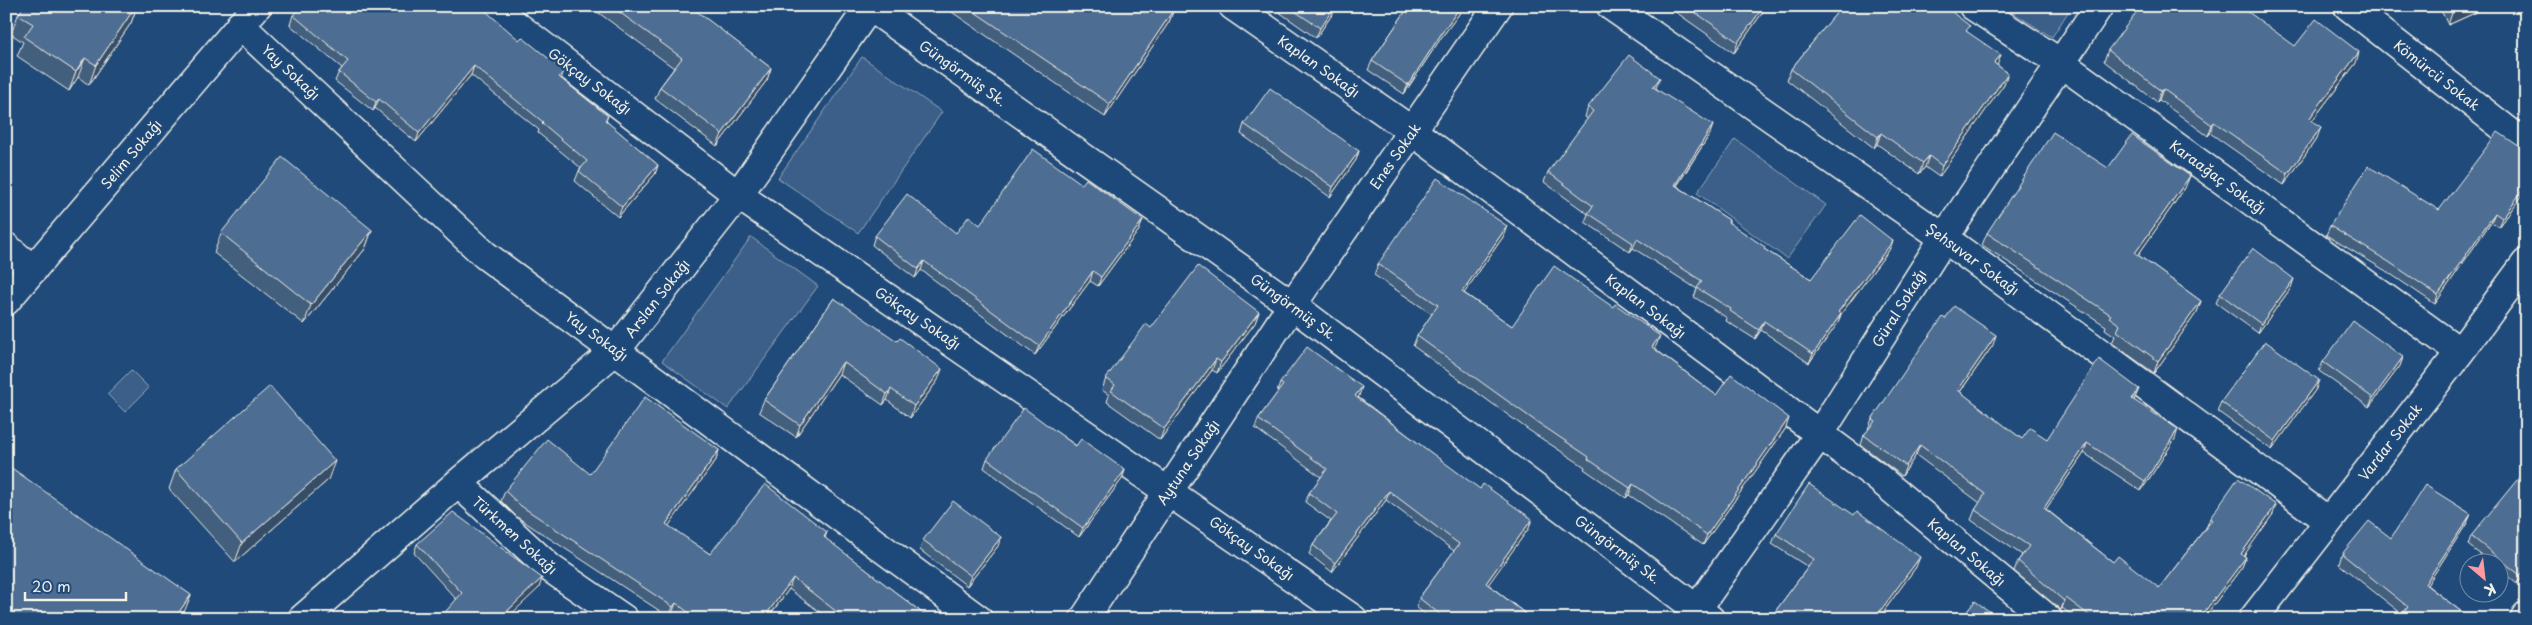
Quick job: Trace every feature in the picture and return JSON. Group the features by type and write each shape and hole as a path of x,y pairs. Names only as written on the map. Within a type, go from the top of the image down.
{"street":[{"name":"Gökçay Sokağı","path":"491,6 738,195 1169,490 1353,619"},
{"name":"Arslan Sokağı","path":"302,619 458,483 616,350 738,195 869,6"},
{"name":"Güngörmüş Sk.","path":"869,6 1292,305 1704,614"},
{"name":"Kaplan Sokağı","path":"1233,6 1412,131 1876,476 2048,619"},
{"name":"Enes Sokak","path":"1292,305 1498,6"},
{"name":"Şehsuvar Sokağı","path":"1611,6 1944,238 2328,521"},
{"name":"Karaağaç Sokağı","path":"1973,6 2062,64 2460,352"},
{"name":"Güral Sokağı","path":"1704,614 1944,238 2099,6"},
{"name":"Kömürcü Sokak","path":"2348,6 2526,145"},
{"name":"Selim Sokağı","path":"6,301 249,16"},
{"name":"Yay Sokağı","path":"249,16 485,255 978,619"},
{"path":"6,247 33,270"},
{"name":"Vardar Sokak","path":"2253,619 2460,352 2526,263"},
{"name":"Aytuna Sokağı","path":"1084,619 1292,305"},
{"name":"Türkmen Sokağı","path":"458,483 550,568 624,619"}],"shaded area":[{"path":"2002,6 2072,6 2052,37"},
{"path":"862,57 942,112 858,233 778,178"},
{"path":"1735,139 1826,205 1787,259 1697,193"},
{"path":"751,237 818,286 728,409 662,361"},
{"path":"131,370 149,388 125,412 107,394"}],"building":[{"path":"24,6 136,6 96,65 85,58 76,72 24,37 33,24 18,15"},
{"path":"301,6 480,6 519,40 522,37 564,71 559,77 608,116 605,120 658,165 622,207 579,171 587,161 543,122 474,66 419,133 379,99 376,102 339,72 348,61 293,15"},
{"path":"611,6 690,6 771,68 722,134 660,87 682,58"},
{"path":"966,6 1169,6 1174,9 1110,104"},
{"path":"1287,6 1335,6 1320,28"},
{"path":"1409,6 1461,6 1408,85 1372,61"},
{"path":"1686,6 1764,6 1738,42"},
{"path":"1842,6 1944,6 1970,26 1966,31 2001,55 1994,63 2008,73 1942,166 1929,156 1923,163 1881,133 1878,137 1791,69"},
{"path":"2141,6 2240,6 2295,46 2316,19 2359,52 2309,119 2321,127 2288,174 2214,122 2212,125 2163,89 2161,91 2108,50"},
{"path":"2449,6 2467,6 2452,13"},
{"path":"1629,55 1660,78 1653,87 1713,125 1675,185 1729,220 1728,222 1765,247 1764,249 1811,279 1860,215 1893,241 1838,312 1841,314 1813,354 1764,321 1759,330 1730,311 1731,309 1697,288 1702,281 1637,239 1633,243 1588,213 1593,206 1548,172 1593,111 1588,107"},
{"path":"1270,88 1359,151 1333,187 1244,124"},
{"path":"2053,132 2108,168 2132,135 2190,176 2135,253 2201,301 2158,361 2117,331 2120,325 2109,317 2111,315 1987,233"},
{"path":"2498,132 2526,151 2526,186 2502,218 2495,213 2438,295 2330,226 2368,166 2439,210"},
{"path":"1033,149 1082,184 1086,179 1143,220 1101,277 1093,271 1039,346 924,261 918,269 875,236 907,194 956,233 969,216 980,225"},
{"path":"282,157 372,230 311,305 221,233"},
{"path":"1437,178 1507,226 1462,292 1512,326 1554,266 1613,307 1615,304 1660,336 1652,347 1716,395 1731,374 1789,418 1707,535 1633,484 1630,488 1417,336 1438,305 1378,264"},
{"path":"2253,248 2294,279 2261,324 2220,294"},
{"path":"1198,266 1259,312 1221,362 1216,359 1164,429 1111,391 1115,385 1106,378 1146,324 1151,328"},
{"path":"834,298 897,341 900,338 942,369 914,406 891,389 887,394 843,362 800,425 764,400"},
{"path":"1954,306 1996,335 1958,390 2022,439 2030,428 2047,439 2099,359 2139,389 2132,399 2178,429 2145,481 2087,443 2044,508 2113,562 2118,556 2159,588 2212,520 2210,518 2238,478 2276,505 2241,554 2246,557 2199,619 2094,619 2066,598 2064,601 2018,561 2029,546 1975,510 1985,494 1920,445 1906,466 1864,435 1875,421 1872,419 1924,343 1943,317 1945,319"},
{"path":"2353,321 2403,357 2373,398 2323,362"},
{"path":"2265,341 2319,380 2275,441 2221,402"},
{"path":"1307,347 1362,387 1355,396 1480,489 1483,484 1532,519 1486,583 1532,619 1446,619 1419,598 1459,544 1389,491 1335,563 1313,545 1337,514 1309,493 1327,469 1258,419 1283,385 1280,383"},
{"path":"270,386 335,461 242,543 176,469"},
{"path":"645,397 719,450 666,524 710,554 765,484 827,532 824,537 930,619 846,619 793,578 763,619 697,619 676,603 673,607 521,506 505,491 547,439 590,474"},
{"path":"1024,408 1076,446 1081,439 1125,470 1083,528 987,459"},
{"path":"6,464 191,595 174,619 6,619"},
{"path":"2526,469 2526,568 2520,575 2510,567 2510,552 2491,552 2471,536"},
{"path":"1809,484 1854,515 1857,511 1920,557 1876,619 1782,619 1774,613 1814,559 1776,534"},
{"path":"2425,485 2471,514 2425,584 2467,616 2465,619 2398,619 2408,607 2342,554 2369,521 2391,538"},
{"path":"953,501 1001,537 971,576 923,540"},
{"path":"453,512 542,578 499,619 439,619 462,593 417,544"},
{"path":"1975,601 2000,619 1961,619"},
{"path":"1314,613 1322,619 1309,619"}]}
